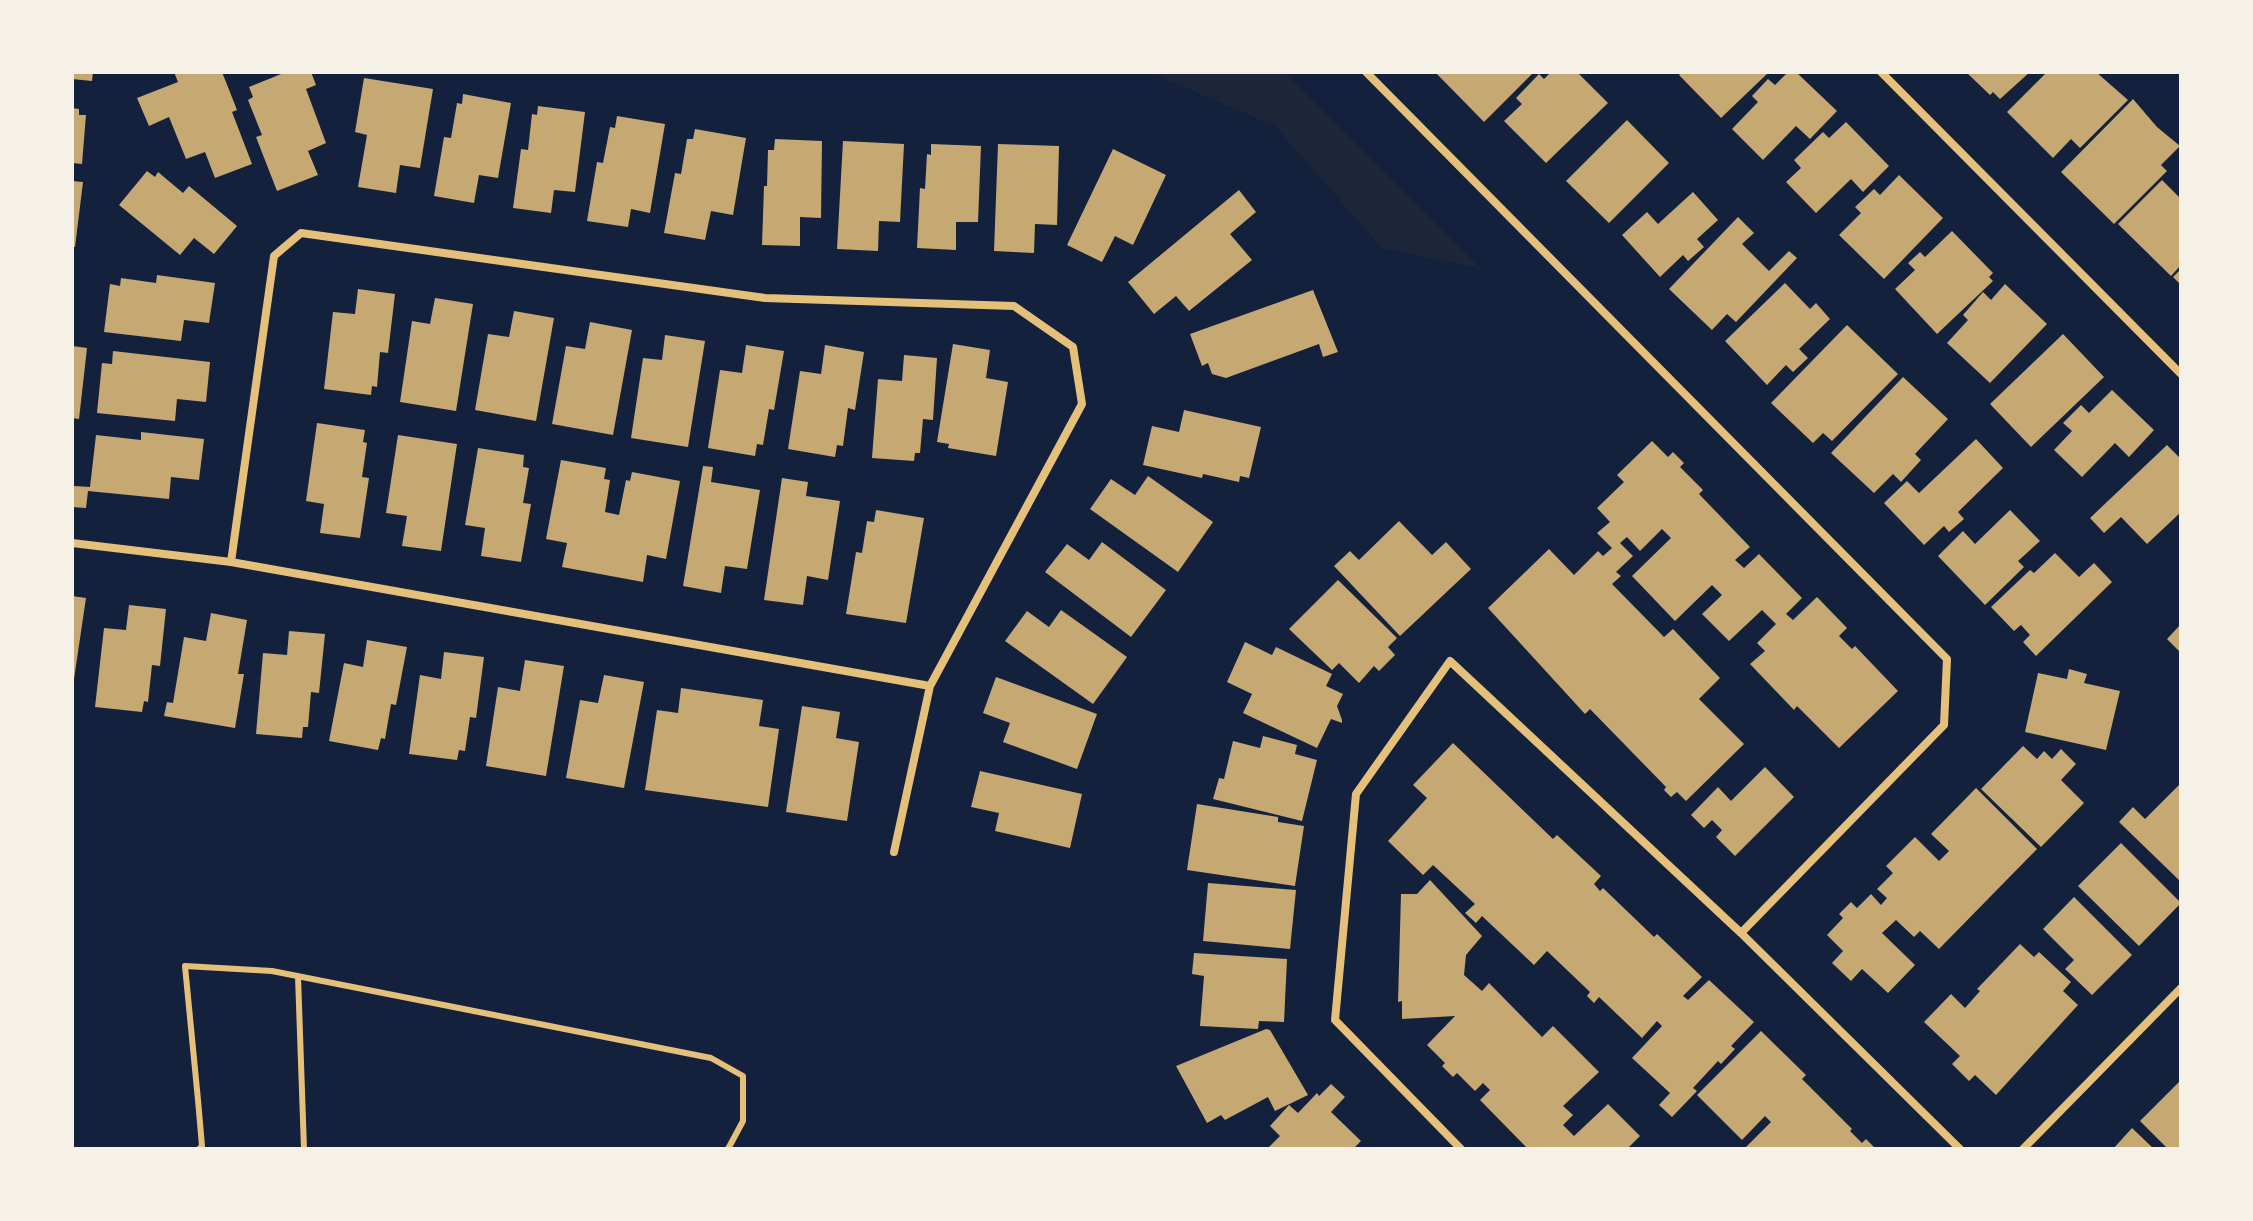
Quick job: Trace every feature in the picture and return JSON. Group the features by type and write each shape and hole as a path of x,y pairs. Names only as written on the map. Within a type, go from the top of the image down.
{"street":[{"path":"1366,72 1947,659 1944,725 1741,933"},
{"path":"1881,72 2181,374"},
{"path":"231,562 274,256 301,233 765,298 1014,306 1073,347 1082,404 930,686 894,852"},
{"path":"72,543 231,562 930,686"},
{"path":"1461,1149 1335,1020 1356,794 1450,661 1741,933 1960,1149"},
{"path":"2023,1149 2181,988"}],"lane":[{"path":"201,1148 185,966 272,971 711,1058 743,1076 743,1121 728,1149"},
{"path":"298,976 304,1149"}],"shaded area":[{"path":"1149,72 1284,72 1481,269 1382,248 1275,126"}],"building":[{"path":"72,72 93,72 92,81 72,79"},
{"path":"174,72 222,72 237,110 232,112 252,164 215,178 205,152 186,159 169,117 149,126 137,98 178,82"},
{"path":"286,72 311,72 316,85 306,89 326,143 308,151 318,175 277,191 256,137 262,135 248,100 253,97 249,87"},
{"path":"1435,72 1534,72 1484,122"},
{"path":"1551,72 1577,72 1608,103 1546,163 1504,121 1522,104 1516,98 1539,74 1544,79"},
{"path":"1682,72 1769,72 1721,118 1679,75"},
{"path":"1788,72 1796,72 1837,111 1810,139 1796,126 1763,160 1732,129 1758,102 1752,96 1768,79 1775,85"},
{"path":"1966,72 2030,72 2000,99 1993,92 1990,95"},
{"path":"2047,72 2096,72 2128,100 2080,148 2071,139 2053,158 2007,112"},
{"path":"364,78 433,89 420,168 400,165 396,193 358,187 367,135 355,132"},
{"path":"463,94 511,103 498,178 479,175 474,203 434,196 444,137 451,138 457,103 462,104"},
{"path":"2133,99 2157,127 2180,146 2161,165 2167,171 2114,224 2061,172"},
{"path":"538,106 585,112 575,192 554,190 551,213 513,208 521,149 528,150 532,114 537,115"},
{"path":"72,108 79,109 79,115 86,115 82,164 72,163"},
{"path":"617,116 665,124 650,213 631,209 628,227 587,221 597,162 603,163 610,127 615,128"},
{"path":"1627,120 1669,163 1609,223 1566,181"},
{"path":"1846,122 1889,166 1863,192 1851,179 1816,213 1786,182 1801,168 1794,160 1823,132 1829,138"},
{"path":"695,129 746,138 733,215 711,211 705,240 664,233 675,173 681,174 687,139 693,139"},
{"path":"775,139 822,141 821,218 800,217 800,246 762,245 768,150 774,150"},
{"path":"843,141 904,144 900,222 879,221 878,251 837,249"},
{"path":"931,144 981,146 978,222 956,222 956,250 917,248 920,188 925,189 927,154 931,155"},
{"path":"998,144 1059,146 1057,225 1035,224 1034,253 994,251"},
{"path":"1113,149 1166,175 1133,245 1115,236 1102,262 1067,245"},
{"path":"147,171 155,177 158,172 183,193 189,186 237,226 214,254 194,238 180,255 119,205"},
{"path":"1899,175 1943,218 1884,279 1839,235 1861,213 1855,207 1874,189 1880,195"},
{"path":"2162,180 2181,199 2181,265 2171,276 2118,224"},
{"path":"72,181 83,182 75,247 72,247"},
{"path":"1239,190 1256,212 1230,234 1252,260 1189,311 1176,296 1154,314 1128,282"},
{"path":"1693,192 1718,220 1697,239 1704,247 1688,261 1683,255 1660,277 1622,235 1647,212 1658,224"},
{"path":"1738,217 1754,233 1742,244 1769,271 1789,251 1797,258 1736,322 1727,314 1712,330 1669,289"},
{"path":"1952,231 1993,273 1989,277 1993,281 1937,334 1895,289 1915,270 1908,263 1920,252 1925,257"},
{"path":"2181,269 2181,285 2173,277"},
{"path":"157,275 215,283 209,323 184,320 181,341 104,332 110,284 120,286 121,278 156,283"},
{"path":"1785,283 1810,309 1816,303 1830,319 1799,349 1808,358 1793,372 1786,365 1767,385 1725,341"},
{"path":"2005,284 2047,324 1990,383 1947,343 1968,320 1963,315 1983,292 1991,300"},
{"path":"358,289 395,294 388,353 380,352 377,387 372,386 371,395 324,389 333,312 355,314"},
{"path":"1313,290 1338,352 1323,357 1319,344 1226,378 1212,374 1208,363 1202,366 1190,334"},
{"path":"435,298 473,304 456,411 400,402 412,321 430,324"},
{"path":"514,311 554,318 536,421 475,410 488,334 509,337"},
{"path":"590,322 632,330 613,435 552,424 566,346 585,349"},
{"path":"1847,325 1898,374 1832,441 1823,433 1813,443 1771,403"},
{"path":"2063,334 2104,377 2031,447 1990,404"},
{"path":"665,335 705,341 688,447 631,438 643,358 662,360"},
{"path":"953,344 990,350 986,378 1008,382 996,456 948,448 949,444 937,442"},
{"path":"746,345 784,351 774,410 769,409 763,445 757,444 755,456 708,448 720,370 742,373"},
{"path":"825,345 864,352 855,410 848,408 843,446 837,445 835,457 788,449 800,371 821,374"},
{"path":"72,346 87,348 79,419 72,418"},
{"path":"113,351 210,362 206,402 177,399 175,421 97,413 102,363 112,364"},
{"path":"904,355 937,358 933,420 923,419 920,453 915,453 914,461 872,458 878,379 902,381"},
{"path":"1903,377 1948,419 1915,454 1921,460 1901,482 1893,474 1874,493 1831,453"},
{"path":"2112,390 2154,430 2129,457 2115,443 2082,477 2054,450 2072,431 2063,423 2081,405 2089,413"},
{"path":"1184,410 1261,427 1249,478 1240,476 1239,482 1203,474 1202,478 1143,465 1152,426 1179,432"},
{"path":"317,423 365,430 363,442 367,443 362,477 369,478 360,538 320,533 324,504 306,501"},
{"path":"141,432 204,439 199,480 171,477 169,499 88,491 86,508 72,507 74,486 90,487 96,435 141,440"},
{"path":"398,435 457,444 441,551 402,546 407,516 386,513"},
{"path":"1976,439 2003,468 1958,512 1964,519 1949,532 1944,526 1924,545 1884,503 1907,481 1919,493"},
{"path":"1652,441 1668,457 1673,452 1684,463 1680,467 1703,490 1699,494 1750,547 1735,560 1744,568 1759,554 1802,598 1786,614 1793,620 1817,597 1847,628 1839,636 1852,649 1855,646 1898,691 1839,748 1797,706 1794,710 1750,664 1765,651 1757,643 1776,624 1762,610 1729,641 1702,614 1722,595 1712,585 1675,621 1632,576 1671,538 1662,529 1640,551 1627,537 1620,543 1633,556 1616,572 1621,576 1612,584 1664,637 1673,629 1720,678 1699,699 1744,744 1686,801 1677,792 1671,797 1664,790 1666,787 1590,709 1585,714 1488,608 1549,549 1574,575 1598,551 1603,556 1612,548 1597,533 1610,522 1597,508 1624,482 1617,475"},
{"path":"2167,445 2181,459 2181,512 2147,544 2121,517 2104,533 2090,518"},
{"path":"478,448 524,455 523,467 529,468 523,503 531,504 521,562 481,556 485,528 465,525"},
{"path":"561,460 606,468 604,479 610,480 605,512 619,515 626,480 630,481 632,472 680,481 666,559 647,555 643,582 562,567 567,543 546,539"},
{"path":"703,466 713,467 711,482 760,490 747,569 725,566 721,593 683,586"},
{"path":"1148,476 1213,522 1178,572 1090,509 1111,479 1135,495"},
{"path":"782,478 808,482 806,496 840,501 828,580 807,576 803,605 764,600"},
{"path":"876,510 924,518 906,623 846,614 856,552 862,553 867,521 874,522"},
{"path":"2010,510 2040,541 2018,561 2024,567 1985,605 1938,556 1963,531 1975,544"},
{"path":"1399,521 1432,555 1446,542 1471,569 1400,636 1334,566 1350,551 1359,560"},
{"path":"1102,542 1166,590 1131,637 1045,572 1067,544 1089,560"},
{"path":"2055,553 2079,577 2094,563 2112,582 2036,656 2023,642 2030,635 2021,625 2014,631 1991,607 2030,570 2034,573"},
{"path":"1338,580 1397,638 1388,647 1395,655 1379,671 1374,666 1359,683 1339,663 1332,670 1289,629"},
{"path":"72,596 86,598 74,679 72,679"},
{"path":"129,605 166,609 160,666 152,665 148,702 144,701 142,712 95,707 104,628 126,630"},
{"path":"1061,610 1127,657 1093,704 1005,641 1027,611 1049,627"},
{"path":"211,613 247,620 238,674 244,674 235,728 164,716 167,702 173,703 184,637 206,641"},
{"path":"2181,624 2181,653 2167,639"},
{"path":"289,631 325,634 319,693 311,692 308,727 303,727 302,738 256,734 263,653 287,655"},
{"path":"367,640 407,647 396,705 391,704 385,739 381,738 378,750 329,741 344,663 363,667"},
{"path":"1245,642 1272,655 1276,647 1332,674 1326,686 1343,694 1337,706 1342,723 1331,719 1317,748 1243,713 1252,694 1227,682"},
{"path":"444,652 484,657 476,718 470,717 465,751 459,750 457,760 409,754 420,675 441,679"},
{"path":"525,660 564,666 546,776 486,766 498,687 520,691"},
{"path":"2069,669 2087,674 2084,683 2120,691 2106,750 2025,732 2038,673 2067,679"},
{"path":"604,675 644,682 624,788 566,778 580,700 598,703"},
{"path":"996,677 1097,714 1077,769 1003,742 1010,723 983,713"},
{"path":"681,688 763,700 759,726 779,729 768,807 645,790 657,710 678,713"},
{"path":"802,706 840,712 836,738 859,742 847,821 786,812"},
{"path":"1263,736 1297,745 1295,754 1317,760 1302,821 1213,799 1219,778 1224,779 1233,741 1260,748"},
{"path":"1453,743 1553,839 1557,835 1601,876 1594,884 1600,891 1603,888 1702,977 1683,996 1688,1000 1709,980 1754,1022 1731,1046 1735,1049 1721,1064 1718,1061 1693,1088 1697,1091 1672,1117 1659,1105 1670,1093 1632,1058 1662,1026 1657,1021 1642,1038 1599,997 1594,1003 1587,996 1590,992 1547,951 1534,965 1482,916 1476,923 1465,913 1475,904 1433,865 1423,875 1388,841 1427,798 1413,785"},
{"path":"2023,746 2037,759 2044,751 2052,759 2061,749 2076,764 2061,780 2084,803 2041,847 1981,789"},
{"path":"1765,767 1794,797 1735,856 1716,837 1722,830 1712,820 1704,828 1691,815 1718,787 1731,801"},
{"path":"980,771 1082,794 1070,848 995,831 999,813 971,807"},
{"path":"2179,785 2181,882 2119,822 2133,807 2145,819"},
{"path":"1976,788 2037,849 1939,949 1920,931 1914,937 1896,920 1882,933 1915,965 1888,993 1862,969 1851,981 1832,963 1843,951 1827,935 1843,918 1839,914 1851,902 1857,908 1871,894 1881,905 1887,898 1877,889 1893,873 1886,866 1915,837 1939,861 1949,851 1931,834"},
{"path":"1197,804 1278,817 1278,822 1304,826 1295,886 1187,870"},
{"path":"2121,843 2181,903 2139,946 2078,886"},
{"path":"1430,880 1482,936 1466,955 1464,975 1482,991 1489,983 1542,1037 1553,1026 1599,1072 1563,1106 1573,1115 1563,1125 1574,1136 1608,1104 1640,1136 1627,1149 1528,1149 1480,1100 1490,1090 1483,1083 1475,1091 1457,1073 1453,1077 1442,1066 1445,1063 1427,1045 1455,1016 1402,1019 1402,1001 1398,1002 1401,894 1417,894"},
{"path":"1208,883 1296,890 1290,949 1203,941"},
{"path":"2074,897 2132,955 2092,995 2065,969 2074,960 2043,929"},
{"path":"2020,944 2034,957 2039,952 2071,982 2063,991 2078,1005 1996,1095 1975,1075 1969,1081 1952,1064 1960,1056 1924,1022 1951,994 1965,1008 1980,991 1977,989"},
{"path":"1194,953 1287,959 1284,1022 1259,1021 1258,1029 1200,1026 1204,976 1192,974"},
{"path":"1270,1030 1308,1095 1275,1111 1268,1097 1225,1120 1221,1115 1207,1123 1176,1066"},
{"path":"1761,1031 1806,1075 1802,1079 1852,1129 1850,1131 1862,1143 1866,1139 1876,1149 1746,1147 1771,1122 1765,1116 1742,1140 1697,1095"},
{"path":"2181,1080 2181,1149 2168,1149 2140,1121"},
{"path":"1331,1084 1345,1097 1331,1112 1361,1141 1353,1149 1267,1149 1280,1136 1270,1126 1289,1105 1298,1113 1317,1093 1319,1096"},
{"path":"2132,1128 2154,1149 2113,1149"}]}
